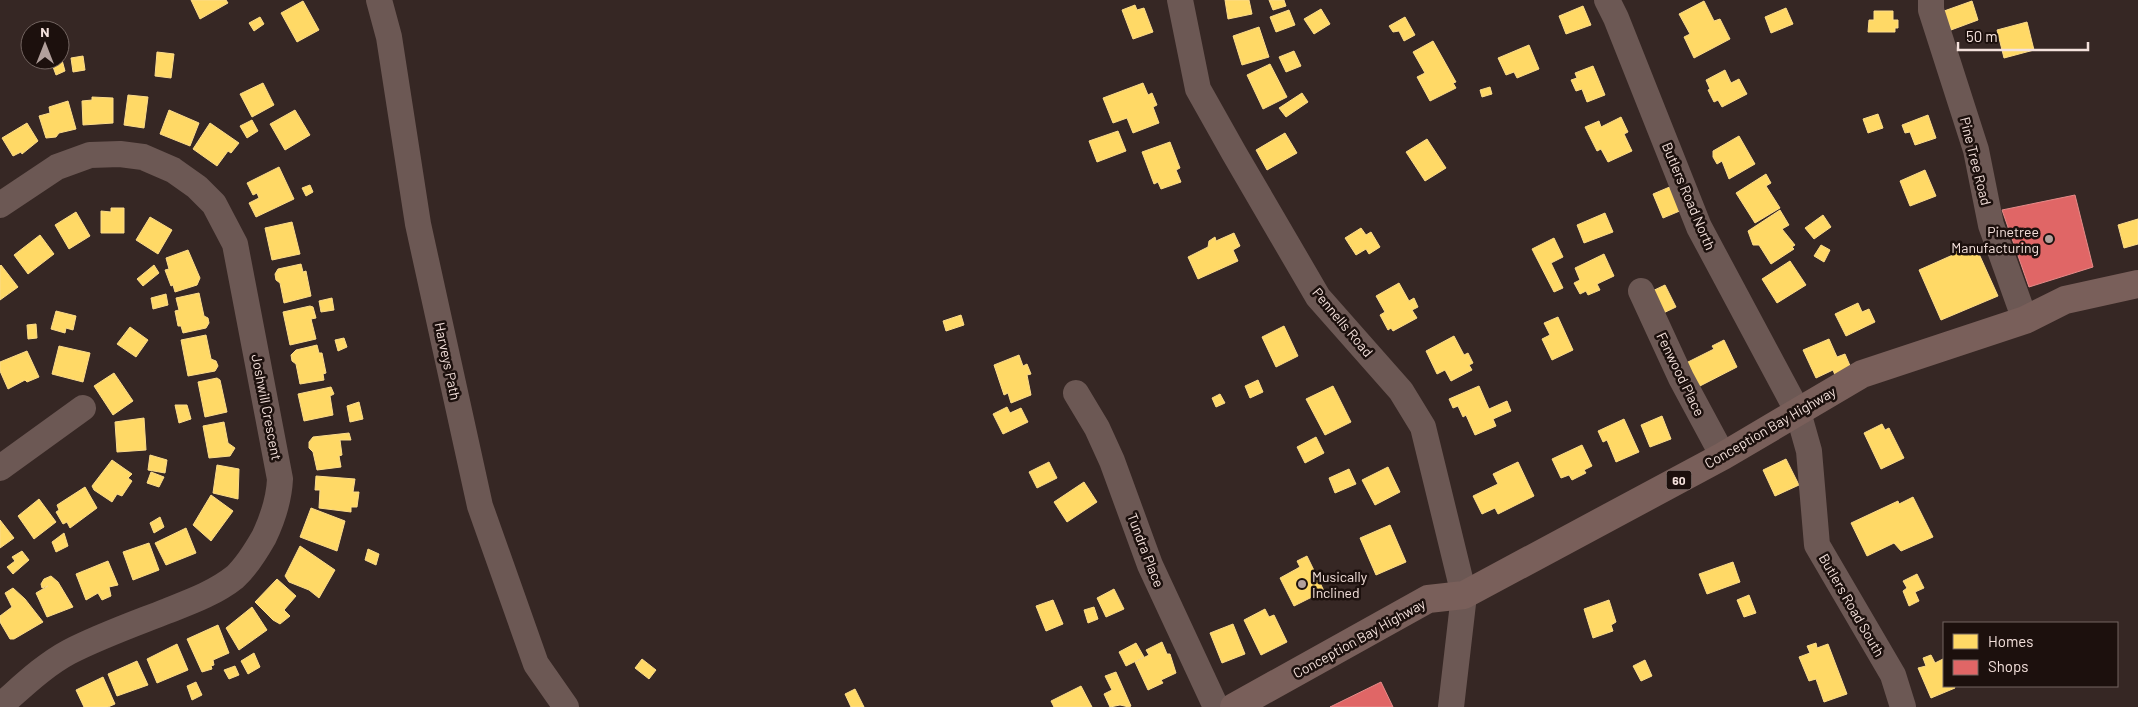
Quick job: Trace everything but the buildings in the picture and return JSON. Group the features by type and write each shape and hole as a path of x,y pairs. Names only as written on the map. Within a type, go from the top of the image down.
{"main road":[{"name":"Conception Bay Highway","path":"1234,707 1428,599 1464,595 1723,456 1862,374 2025,320 2065,300 2138,284"}],"street":[{"name":"Harveys Path","path":"379,0 389,37 418,224 480,506 536,664 566,707"},
{"name":"Pennells Road","path":"1180,0 1198,89 1234,153 1318,297 1402,391 1423,427 1464,595"},
{"name":"Butlers Road North","path":"1607,0 1616,18 1699,227 1798,412"},
{"name":"Pine Tree Road","path":"1931,0 1931,10 1976,150 1991,225 2025,320"},
{"name":"Joshwill Crescent","path":"0,205 57,167 90,155 120,154 143,157 173,170 197,187 214,204 235,244 280,479 276,508 272,520 248,562 236,576 210,593 68,652 47,666 0,706"},
{"name":"Fenwood Place","path":"1641,291 1681,378 1723,456"},
{"name":"Tundra Place","path":"1076,393 1097,428 1112,461 1150,564 1216,707"},
{"path":"0,468 83,408"},
{"name":"Butlers Road South","path":"1798,412 1810,451 1817,544 1893,675 1903,707"},
{"path":"1451,707 1464,595"}],"place":[{"name":"Pinetree Manufacturing","path":"2049,239"},
{"name":"Musically Inclined","path":"1302,584"}]}
